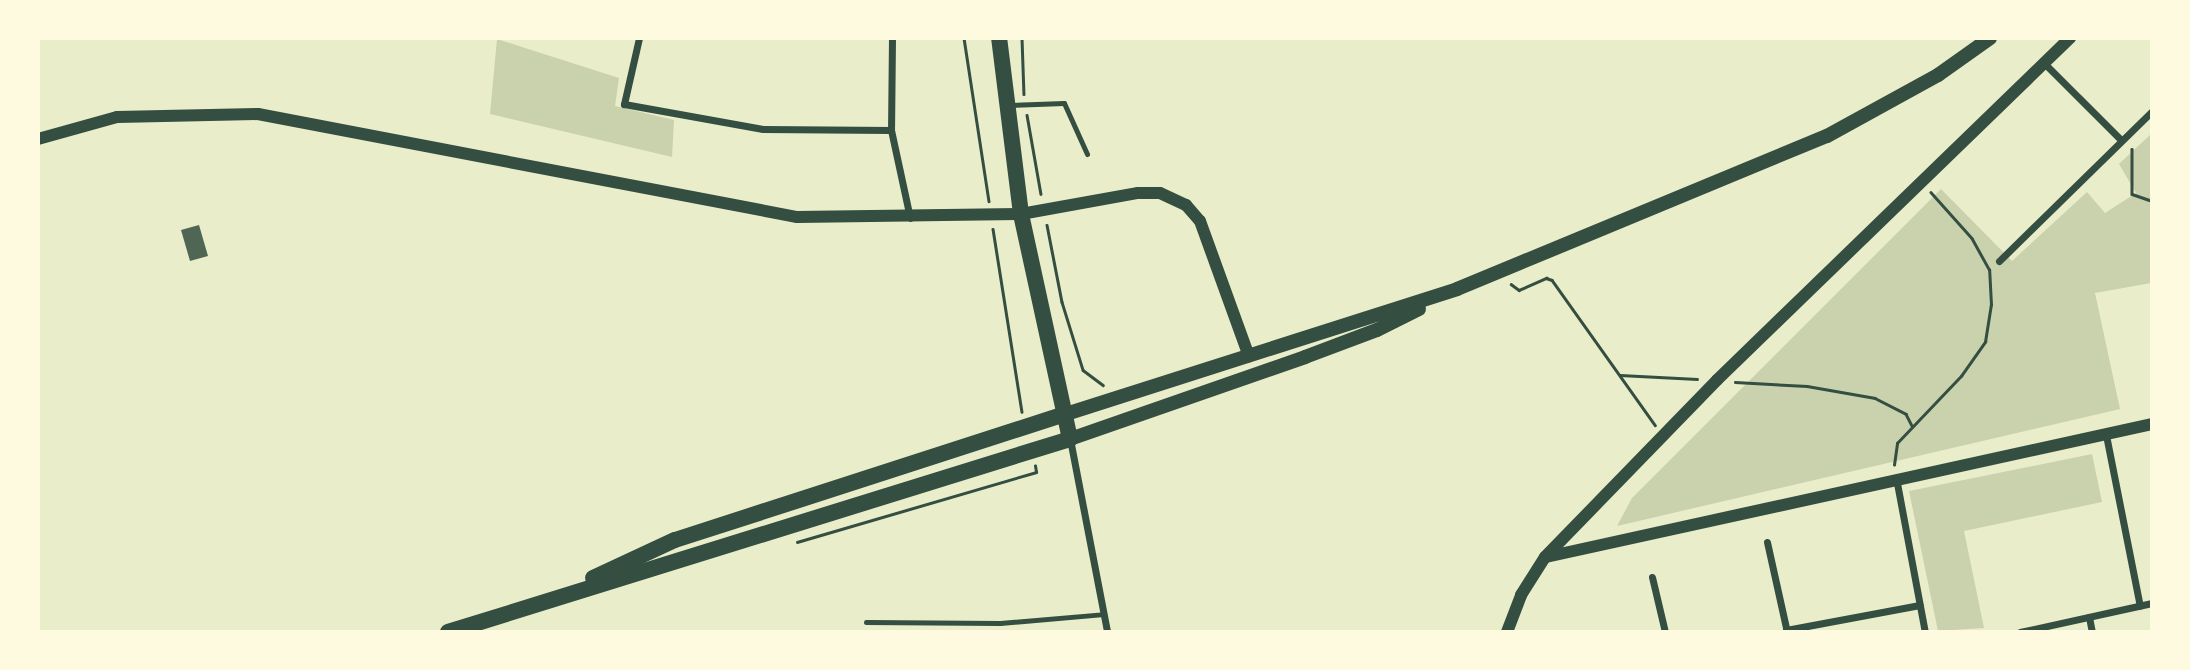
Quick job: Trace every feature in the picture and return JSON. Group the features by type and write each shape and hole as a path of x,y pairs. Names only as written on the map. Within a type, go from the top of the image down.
{"highway":[{"path":"448,632 1070,439 1021,214 999,38"},
{"path":"552,598 675,540 1066,414"}],"main road":[{"path":"1070,439 1377,330 1457,289 1827,135 1938,75 1990,38"},
{"path":"1066,414 1457,289"}],"street":[{"path":"639,38 624,104 763,129 891,130"},
{"path":"892,38 891,130 911,219"},
{"path":"1507,632 1521,595 1545,557 1717,380 2070,38"},
{"path":"2044,63 2121,140"},
{"path":"1999,261 2151,111"},
{"path":"38,139 117,117 258,114 797,217 911,219 1021,214 1149,192 1186,205 1213,248 1250,356"},
{"path":"1545,557 1897,484 2151,424"},
{"path":"2106,435 2140,606"},
{"path":"1070,439 1107,632"},
{"path":"1897,484 1925,632"},
{"path":"1767,542 1786,631 1920,605"},
{"path":"1652,577 1665,632"},
{"path":"2020,632 2151,603"},
{"path":"2089,617 2092,632"}],"lane":[{"path":"1006,106 1063,103 1087,154"},
{"path":"866,622 1000,623 1104,614"}],"path":[{"path":"964,38 1011,367 1026,427"},
{"path":"1021,38 1025,104 1062,302 1083,370 1090,379 1112,387"},
{"path":"2132,130 2132,194 2151,201"},
{"path":"1897,484 1894,459 1898,443 1961,376 1985,342 1991,305 1989,270 1972,239 1922,182"},
{"path":"1499,271 1519,289 1546,278 1552,280 1663,436"},
{"path":"1620,375 1807,386 1875,398 1906,414 1912,428"},
{"path":"783,546 1036,472 1033,452"}],"green space":[{"path":"497,39 619,78 615,106 674,120 672,157 490,114"},
{"path":"2151,134 2151,283 2095,293 2120,409 1617,526 1632,498 1941,189 2012,261 2087,192 2105,213 2136,193 2119,164"},
{"path":"2092,454 2102,502 1964,531 1984,628 1938,631 1909,491"}],"building":[{"path":"199,225 208,256 190,261 181,230"}]}
